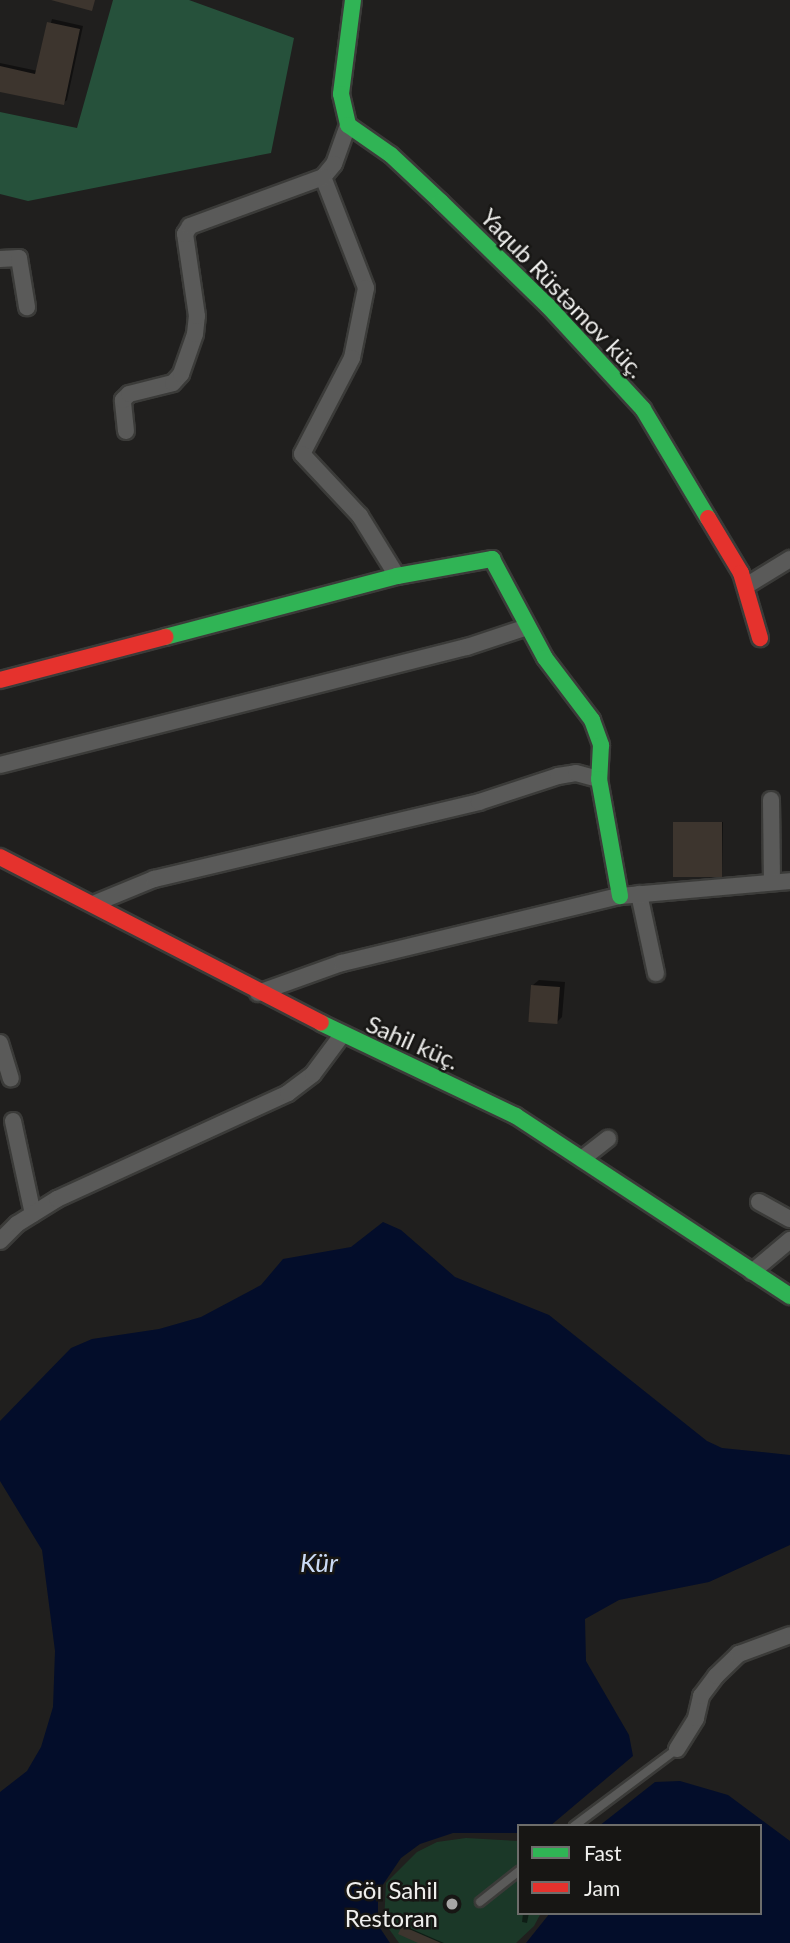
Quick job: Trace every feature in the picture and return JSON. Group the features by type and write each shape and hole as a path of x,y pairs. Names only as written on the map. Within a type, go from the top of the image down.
{"street":[{"path":"126,431 123,400 128,394 173,383 181,374 195,334 197,316 184,234 190,226 323,177 334,164 348,125 341,94 353,0"},
{"name":"Yaqub Rüstəmov küç.","path":"348,125 391,155 441,202 548,306 643,409 746,586 760,638"},
{"path":"323,177 366,288 352,358 302,454 360,516 397,576"},
{"path":"0,259 19,258 27,307"},
{"path":"0,680 397,576 492,559 527,627 592,720 601,745 598,779 620,896"},
{"path":"746,586 790,559"},
{"path":"0,765 467,647 527,627"},
{"path":"93,904 155,879 479,802 558,776 576,773 598,779"},
{"path":"771,800 772,881"},
{"name":"Sahil küç.","path":"0,857 258,993 516,1116 790,1296"},
{"path":"258,993 342,963 620,896 790,881"},
{"path":"639,894 656,973"},
{"path":"0,1241 33,1214 288,1093 313,1074 342,1035"},
{"path":"0,1044 11,1078"},
{"path":"13,1121 33,1214"},
{"path":"582,1160 608,1139"},
{"path":"759,1202 790,1219"},
{"path":"752,1272 790,1240"},
{"path":"677,1749 696,1718 701,1696 716,1676 738,1654 790,1635"}],"lane":[{"path":"577,1824 677,1749"},
{"path":"480,1902 517,1873"}],"green space":[{"path":"113,0 189,0 294,38 271,153 28,201 0,194 0,112 77,128"},
{"path":"466,1838 517,1841 517,1915 540,1915 534,1926 516,1943 399,1943 384,1922 386,1883 417,1852 437,1842"}],"water":[{"name":"Kür","path":"383,1222 401,1230 455,1277 549,1315 707,1441 722,1448 790,1455 790,1545 709,1582 619,1600 585,1619 586,1661 629,1735 633,1756 552,1824 517,1824 517,1833 453,1833 420,1844 401,1858 378,1892 378,1925 390,1943 0,1943 0,1792 27,1771 41,1747 53,1707 55,1651 42,1550 0,1481 0,1421 71,1348 92,1339 159,1329 201,1317 261,1285 283,1259 351,1247"},
{"path":"680,1781 728,1795 790,1841 790,1943 526,1943 548,1915 762,1915 762,1824 602,1824 655,1782"}],"building":[{"path":"51,0 95,0 92,11"},
{"path":"47,22 80,29 64,105 0,92 0,66 35,74"},
{"path":"673,822 722,822 722,877 673,877"},
{"path":"531,985 560,987 557,1024 528,1022"},
{"path":"402,1926 441,1943 418,1943 398,1934"}],"traffic: fast":[{"path":"353,0 341,94 348,125 391,155 441,202 548,306 643,409 708,518"},
{"path":"165,637 397,576 492,559 545,658 592,720 601,745 599,779 620,896"},
{"path":"321,1023 516,1116 790,1296"}],"traffic: jam":[{"path":"708,518 741,573 760,638"},
{"path":"0,680 165,637"},
{"path":"0,857 321,1023"}],"place":[{"name":"Göı Sahil Restoran","path":"452,1904"}]}
